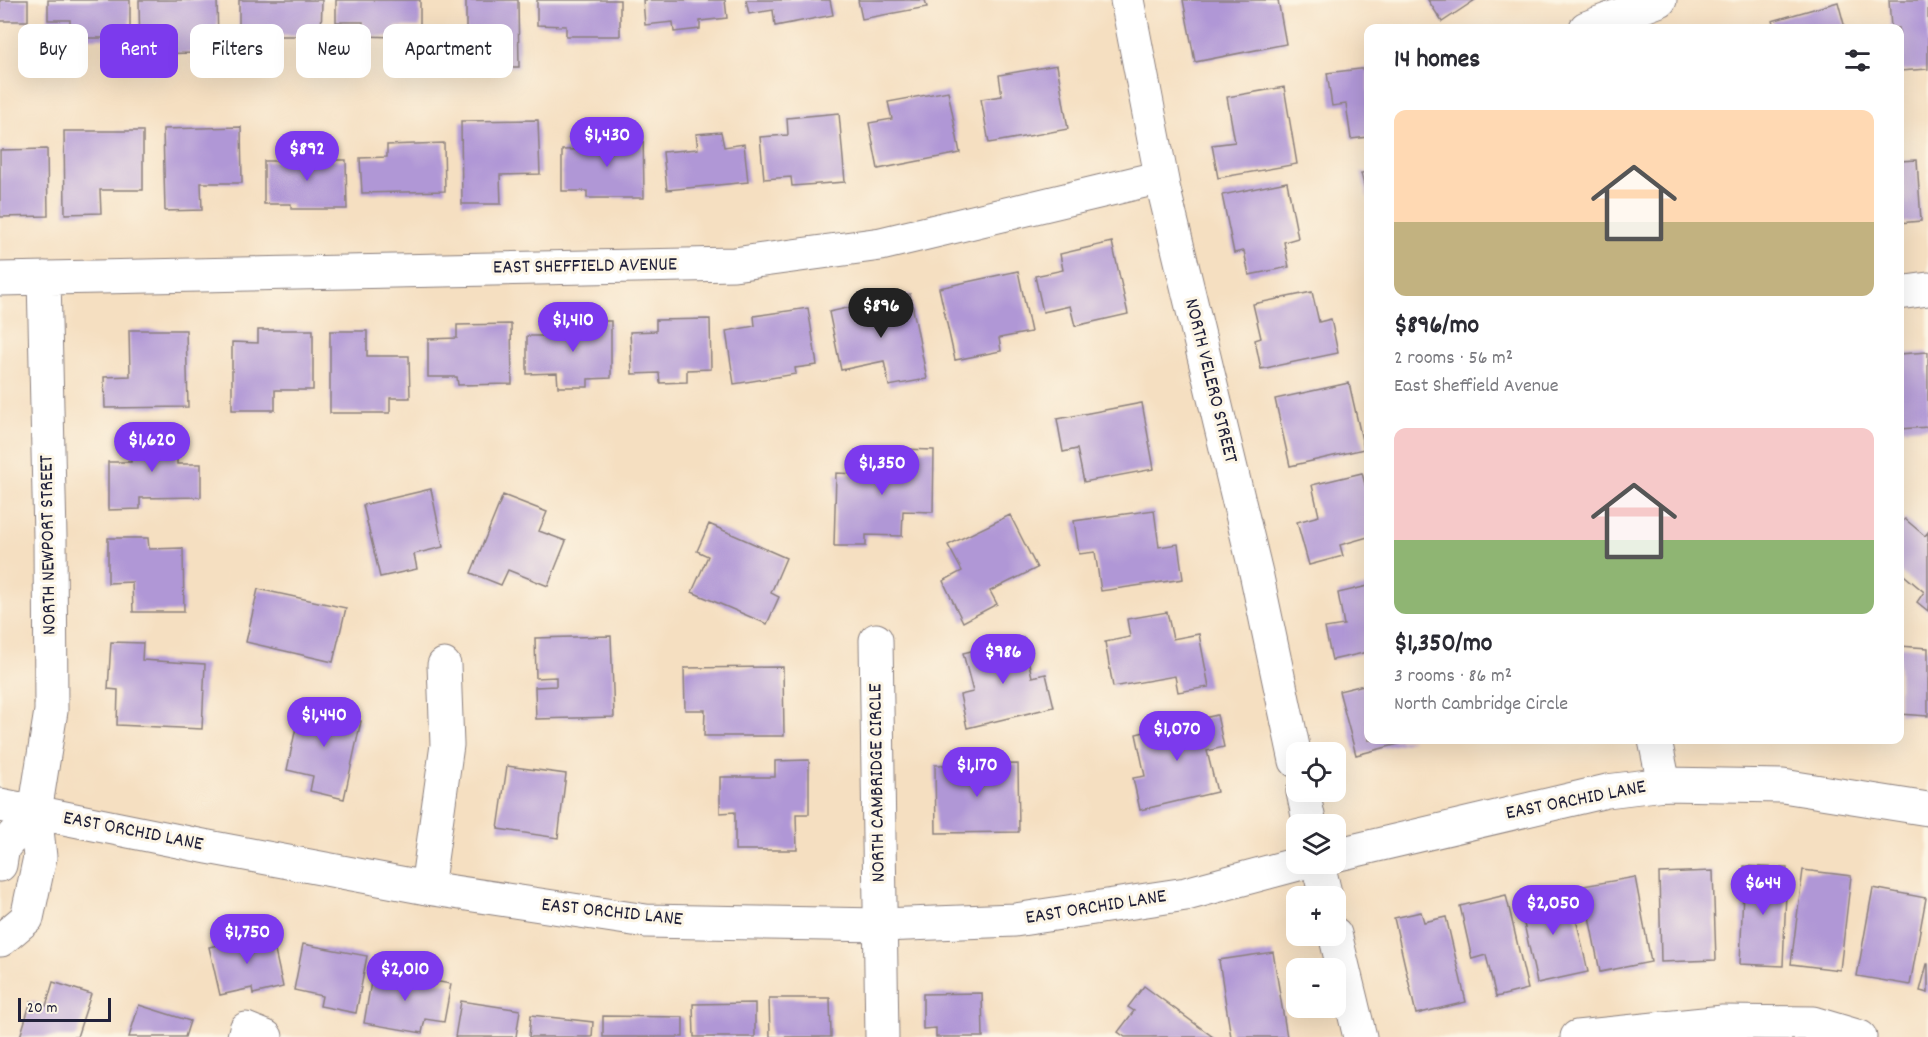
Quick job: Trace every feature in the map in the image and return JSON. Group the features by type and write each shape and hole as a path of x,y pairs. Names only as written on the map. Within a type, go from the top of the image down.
{"street":[{"name":"NORTH VELERO STREET","path":"1127,0 1161,177 1257,577 1292,742"},
{"path":"1597,24 1660,0"},
{"name":"EAST SHEFFIELD AVENUE","path":"0,279 734,264 881,244 1161,177"},
{"name":"NORTH NEWPORT STREET","path":"0,940 27,918 40,857 35,812 51,711 50,537 44,278"},
{"path":"1904,292 1928,289"},
{"name":"NORTH CAMBRIDGE CIRCLE","path":"876,640 882,1037"},
{"path":"428,888 447,745 444,665"},
{"path":"1656,744 1664,784"},
{"name":"EAST ORCHID LANE","path":"1346,852 1607,791 1664,784 1783,786 1928,809"},
{"name":"EAST ORCHID LANE","path":"0,805 428,888 646,921 881,925 1015,920 1186,894 1286,867"},
{"path":"0,866 3,847 35,812"},
{"path":"1338,946 1360,1037"},
{"path":"1577,1037 1723,1022 1812,1023 1860,1037"}],"building":[{"path":"0,0 28,0 28,21 0,21"},
{"path":"48,0 130,0 130,24 100,24 100,38 88,38 88,24 70,24 70,20 48,20"},
{"path":"139,0 217,0 218,24 190,24 190,53 178,53 178,24 139,24"},
{"path":"239,0 322,0 321,24 296,24 296,36 284,36 284,24 239,24"},
{"path":"336,0 420,0 420,24 383,24 383,37 371,36 371,24 336,22"},
{"path":"466,0 518,0 519,67 513,67 513,24 466,24"},
{"path":"537,0 620,0 620,36 566,36 566,26 537,25"},
{"path":"643,0 725,0 727,18 700,21 700,29 674,32 673,22 645,25"},
{"path":"746,0 830,0 833,15 775,26 773,10 749,14"},
{"path":"858,0 925,0 927,7 862,19"},
{"path":"1183,0 1278,0 1286,44 1195,62"},
{"path":"1428,0 1475,0 1442,22"},
{"path":"1889,0 1928,0 1928,69 1904,71 1904,24 1891,24"},
{"path":"1838,2 1844,24 1773,24 1772,21"},
{"path":"1057,65 1068,129 989,143 981,99 1002,96 999,75"},
{"path":"1364,68 1364,137 1351,139 1346,104 1332,106 1327,73"},
{"path":"1284,87 1297,164 1218,178 1212,145 1235,142 1227,97"},
{"path":"948,91 960,153 878,169 869,123 892,119 888,102"},
{"path":"839,113 845,182 792,186 791,177 764,179 760,137 788,135 787,118"},
{"path":"538,120 540,174 500,175 501,204 462,204 461,121"},
{"path":"241,127 242,183 201,183 202,210 165,211 163,129"},
{"path":"64,131 143,131 143,190 100,190 101,213 65,214"},
{"path":"643,131 644,198 587,198 587,191 562,191 562,150 605,149 605,132"},
{"path":"721,132 724,147 744,144 748,182 667,190 663,152 698,149 696,134"},
{"path":"444,143 445,191 362,193 360,158 387,157 387,145"},
{"path":"299,146 322,146 322,160 346,160 347,209 291,209 291,204 264,204 264,161 298,161"},
{"path":"47,149 48,216 0,217 0,150"},
{"path":"1917,160 1921,221 1904,223 1904,161"},
{"path":"1287,182 1298,238 1284,242 1289,267 1249,275 1244,251 1234,253 1222,195"},
{"path":"1112,242 1128,314 1075,326 1070,306 1043,312 1035,276 1063,270 1060,254"},
{"path":"1018,271 1031,332 999,338 1001,351 955,360 939,288"},
{"path":"1312,292 1319,322 1331,319 1338,353 1261,369 1255,340 1261,338 1253,304"},
{"path":"910,294 927,379 889,386 884,361 841,370 829,312"},
{"path":"808,308 817,365 795,368 796,374 734,384 726,331 755,326 754,316"},
{"path":"710,319 711,369 687,370 687,382 660,383 659,373 632,374 630,332 656,331 656,320"},
{"path":"555,321 611,321 611,378 588,379 588,387 558,387 557,373 527,374 527,336 556,336"},
{"path":"511,324 512,384 458,385 457,377 428,377 428,339 457,338 457,325"},
{"path":"129,330 186,330 188,407 105,408 104,377 130,376"},
{"path":"258,330 313,330 313,390 275,390 275,410 232,410 232,342 258,343"},
{"path":"330,331 367,331 367,356 409,356 410,398 390,398 390,413 330,413"},
{"path":"1928,352 1928,427 1904,429 1904,354"},
{"path":"1349,383 1364,449 1290,466 1275,399"},
{"path":"1142,403 1154,469 1084,482 1077,449 1063,452 1057,419"},
{"path":"177,432 177,464 201,464 201,497 140,498 140,509 108,510 108,462 131,462 131,433"},
{"path":"900,449 934,450 933,512 903,511 902,536 866,535 866,546 834,546 836,473 859,474 859,457 900,457"},
{"path":"1362,473 1364,538 1340,545 1343,556 1309,565 1297,522 1319,516 1312,485"},
{"path":"431,489 443,547 414,554 417,569 380,577 363,505"},
{"path":"503,495 547,512 539,531 566,541 548,586 508,570 501,585 471,573"},
{"path":"1154,510 1159,547 1178,544 1183,579 1101,591 1095,552 1079,554 1074,521"},
{"path":"1010,515 1037,568 990,591 997,604 963,622 943,581 962,571 948,545"},
{"path":"1904,520 1925,536 1928,532 1928,611 1917,602 1924,592 1904,575"},
{"path":"709,524 786,558 771,593 779,597 767,624 692,592 708,556 697,551"},
{"path":"108,538 148,538 149,549 183,548 184,612 133,612 132,582 108,583"},
{"path":"1364,587 1364,653 1332,660 1325,628 1344,625 1338,593"},
{"path":"258,589 346,608 333,662 246,642"},
{"path":"1167,612 1173,639 1199,634 1209,687 1178,692 1175,676 1113,687 1105,642 1130,637 1127,619"},
{"path":"611,636 614,717 536,719 535,687 556,686 556,677 536,678 535,638"},
{"path":"1023,638 1032,677 1046,674 1054,707 967,728 960,695 973,692 963,653"},
{"path":"111,642 143,643 142,660 205,664 202,729 117,725 118,690 108,689"},
{"path":"1904,646 1928,648 1928,716 1904,714"},
{"path":"783,667 784,736 704,736 705,710 685,710 684,668"},
{"path":"1364,685 1364,744 1399,744 1356,755 1339,691"},
{"path":"302,699 337,707 336,715 361,721 344,799 310,791 313,776 287,770"},
{"path":"1217,715 1224,747 1207,751 1217,792 1140,810 1133,778 1145,776 1136,734"},
{"path":"809,760 809,814 796,814 797,850 735,850 735,812 720,813 720,777 775,777 775,761"},
{"path":"1018,764 1019,832 936,833 935,765"},
{"path":"507,766 566,774 558,838 498,829"},
{"path":"1744,866 1787,868 1783,966 1740,964"},
{"path":"1803,870 1851,876 1840,970 1791,964"},
{"path":"1713,871 1716,960 1661,962 1659,873"},
{"path":"1635,877 1651,962 1600,972 1583,886"},
{"path":"1569,887 1588,972 1537,983 1519,901"},
{"path":"1873,888 1926,898 1910,985 1857,976"},
{"path":"1506,895 1528,989 1496,997 1486,955 1472,959 1460,906"},
{"path":"1421,912 1424,922 1446,917 1466,1002 1416,1014 1394,918"},
{"path":"271,933 283,987 253,994 252,988 220,995 209,947"},
{"path":"303,944 367,956 356,1013 320,1006 322,996 294,990"},
{"path":"1273,952 1287,1037 1231,1037 1219,960"},
{"path":"1928,964 1928,993 1920,991"},
{"path":"373,970 451,984 444,1022 425,1019 422,1033 364,1023"},
{"path":"53,982 91,994 77,1037 20,1037 31,1001 46,1006"},
{"path":"1144,986 1213,1037 1125,1037 1118,1032 1134,1011 1128,1007"},
{"path":"982,993 983,1037 936,1037 936,1028 923,1029 923,994"},
{"path":"769,998 830,998 831,1037 770,1037"},
{"path":"461,1001 520,1010 516,1037 455,1037"},
{"path":"755,1003 755,1037 694,1037 693,1004"},
{"path":"139,1005 190,1021 185,1037 129,1037"},
{"path":"531,1015 593,1022 592,1037 529,1037"},
{"path":"603,1016 683,1017 683,1037 603,1037"}]}
